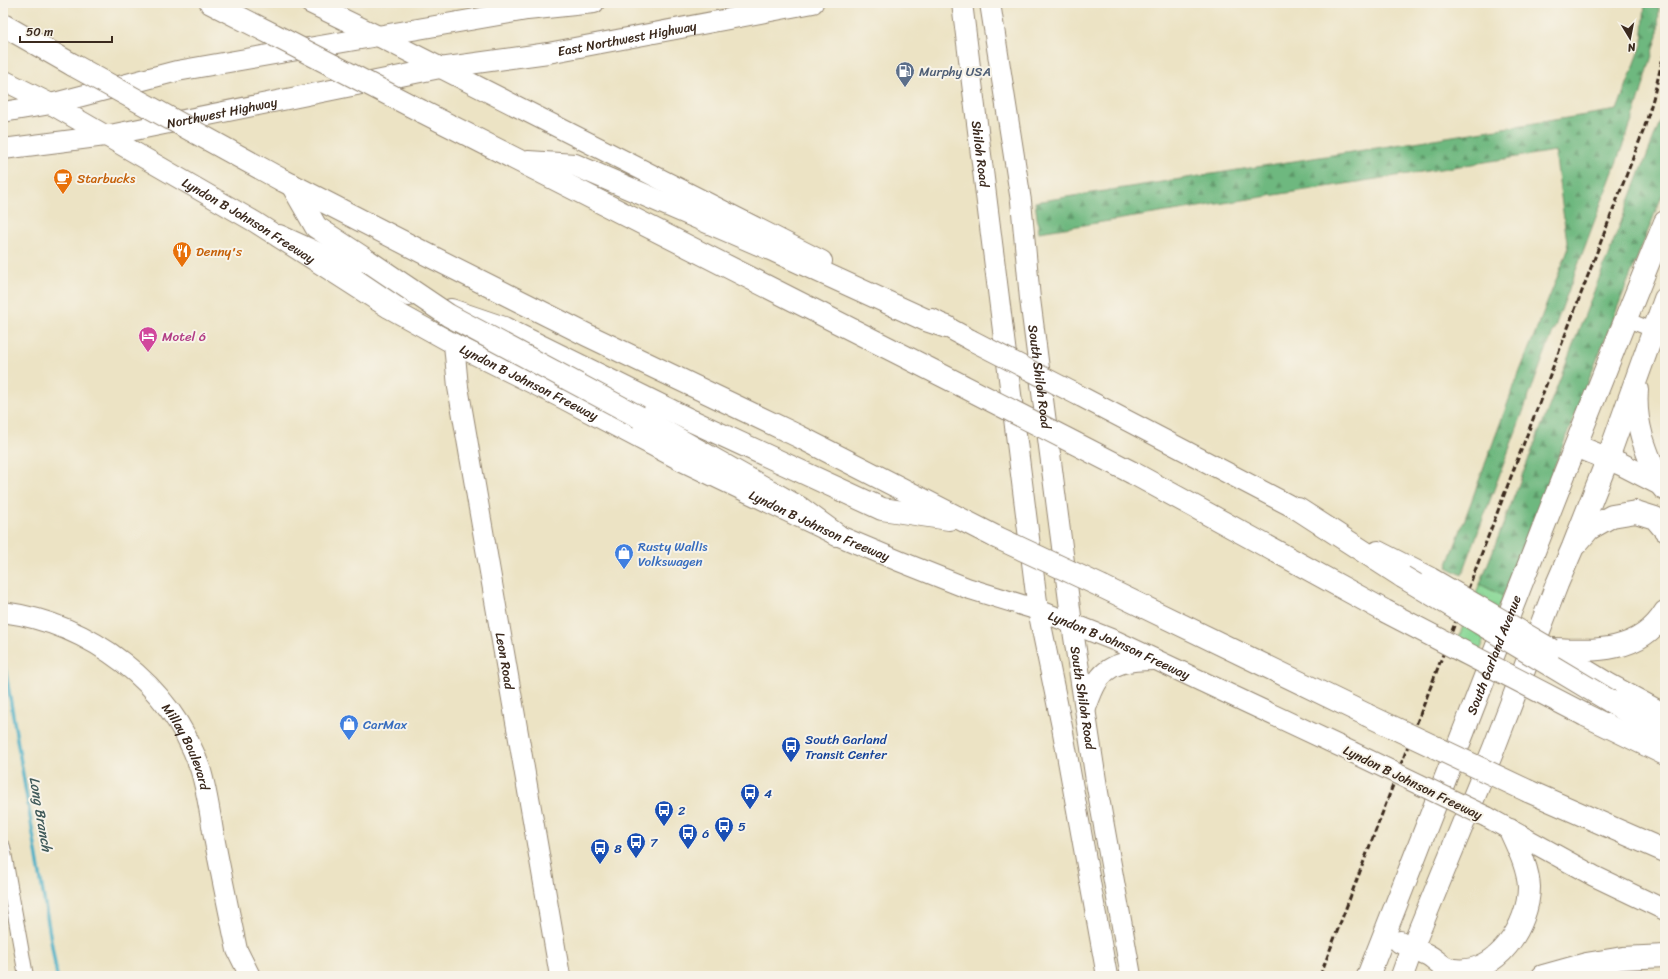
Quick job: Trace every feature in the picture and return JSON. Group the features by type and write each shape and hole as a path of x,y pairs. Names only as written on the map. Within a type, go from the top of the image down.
{"main road":[{"path":"212,3 520,162 1133,473 1385,611 1585,715 1665,754"},
{"path":"310,3 834,267 971,340 1431,578 1608,683 1665,714"},
{"path":"3,112 51,104 177,71 380,37 527,10 594,3"},
{"name":"East Northwest Highway","path":"440,68 548,53 813,3"},
{"name":"Shiloh Road","path":"962,3 1001,305"},
{"path":"990,3 1021,201 1030,299 1001,305"},
{"path":"339,17 369,25 381,26 413,24 434,26"},
{"path":"3,25 287,182 443,263 587,335 798,436 996,537 1528,791 1665,851"},
{"name":"Northwest Highway","path":"3,149 105,136 440,68"},
{"name":"Lyndon B Johnson Freeway","path":"3,80 51,104 278,236 389,308 454,344 562,398 682,461 837,535 967,588 1038,610 1116,641 1487,817 1594,876 1665,910"},
{"path":"520,162 575,165 775,251 926,320 947,327"},
{"path":"287,182 316,227 448,315 639,418 800,508 837,535"},
{"name":"South Garland Avenue","path":"1371,975 1385,934 1622,327 1665,222"},
{"path":"278,236 425,302 504,328 699,424 882,509 967,522"},
{"name":"South Shiloh Road","path":"1030,299 1072,624 1098,787 1131,976"},
{"path":"1402,976 1420,952 1427,915 1608,458 1638,372 1659,337 1665,299"},
{"name":"South Shiloh Road","path":"1001,305 1038,610 1074,791 1107,976"},
{"name":"Leon Road","path":"454,344 460,395 560,976"},
{"path":"1638,372 1636,404 1640,435 1662,487"},
{"path":"1576,446 1608,458 1662,487"},
{"path":"1298,509 1403,577 1610,701 1665,736"},
{"path":"1573,547 1589,529 1612,516 1636,512 1655,518 1665,530"},
{"name":"Millay Boulevard","path":"3,612 44,621 66,628 87,638 108,651 147,682 172,714 186,738 200,768 237,950 250,976"},
{"path":"1552,649 1601,649 1625,645 1645,634 1660,620 1665,612"},
{"path":"1086,709 1096,683 1106,672 1119,664 1133,660 1156,660"},
{"path":"1074,791 1098,787"},
{"path":"1385,934 1452,970 1470,969 1494,958 1512,939 1520,926 1527,908 1529,886 1524,862 1510,830"},
{"path":"1103,951 1108,952 1113,956 1118,963 1120,976"},
{"path":"1544,975 1586,964 1623,958 1665,956"}],"street":[{"path":"1622,327 1659,337"},
{"path":"3,847 6,886 26,976"}],"green space":[{"path":"1645,3 1659,3 1658,35 1636,110 1462,575 1447,567 1514,386 1568,250 1555,151 1039,232 1035,202 1617,110 1642,45"},
{"path":"1665,109 1665,188 1503,596 1480,584"},
{"path":"1480,584 1503,596 1474,665 1452,654"}],"waterway":[{"name":"Long Branch","path":"3,656 57,976"}],"railway":[{"path":"1320,976 1644,129 1665,49"}],"place":[{"name":"Murphy USA","path":"905,88"},
{"name":"Starbucks","path":"63,195"},
{"name":"Denny's","path":"182,268"},
{"name":"Motel 6","path":"148,353"},
{"name":"Rusty Wallis Volkswagen","path":"624,570"},
{"name":"CarMax","path":"349,741"},
{"name":"South Garland Transit Center","path":"791,763"},
{"name":"4","path":"750,810"},
{"name":"2","path":"664,827"},
{"name":"5","path":"724,843"},
{"name":"6","path":"688,850"},
{"name":"7","path":"636,859"},
{"name":"8","path":"600,865"}]}
